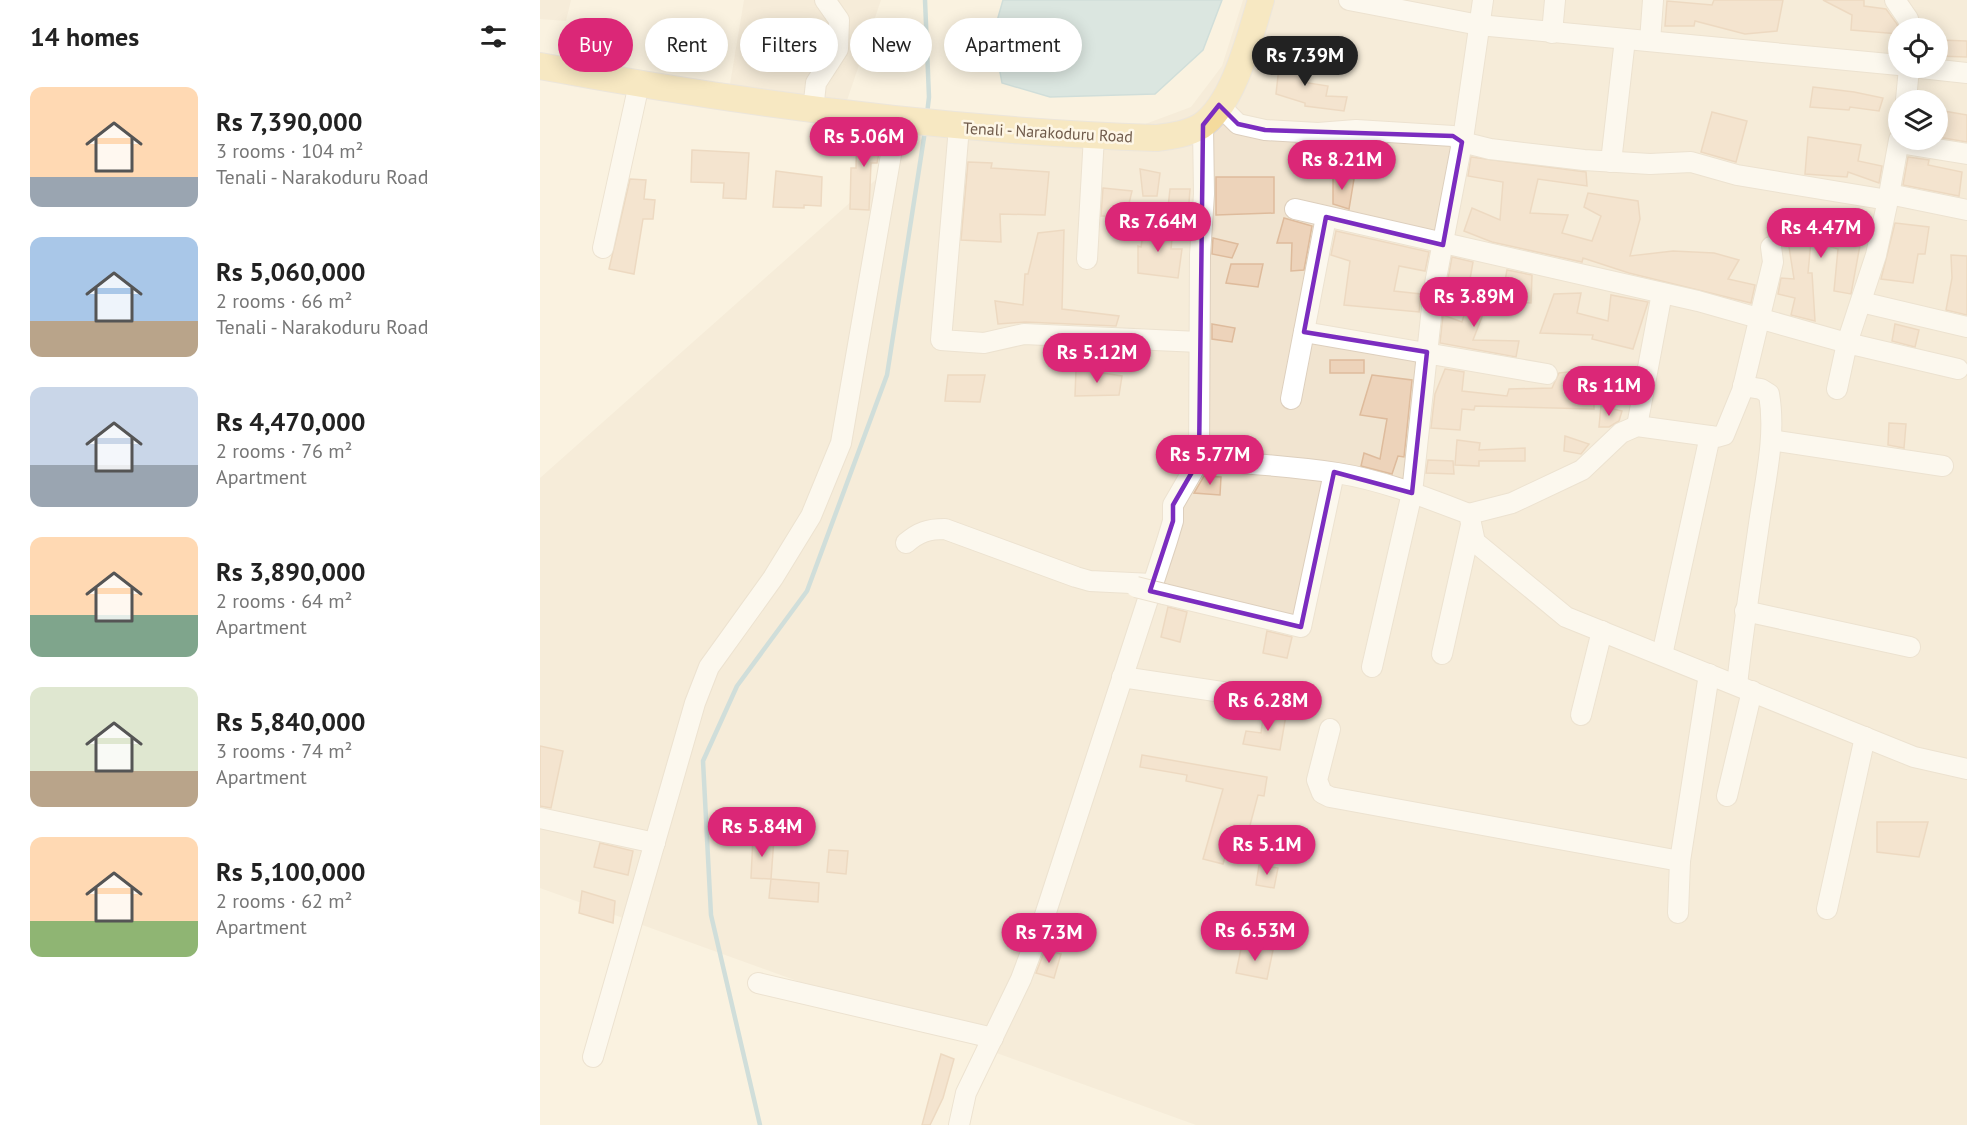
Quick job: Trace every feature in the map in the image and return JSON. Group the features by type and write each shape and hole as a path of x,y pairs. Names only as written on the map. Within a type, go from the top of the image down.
{"main road":[{"path":"1203,125 1234,84 1261,0"},
{"name":"Tenali - Narakoduru Road","path":"540,66 639,84 813,110 950,126 1156,138 1181,134 1203,125"}],"street":[{"path":"813,110 816,83 838,49 838,20 825,0"},
{"path":"1372,667 1412,493 1427,352 1483,0"},
{"path":"1552,33 1555,0"},
{"path":"1650,41 1653,0"},
{"path":"1895,0 1907,18"},
{"path":"1358,1 1479,25 1888,64"},
{"path":"1611,162 1625,39"},
{"path":"1948,71 1967,73"},
{"path":"603,248 639,84"},
{"path":"1219,105 1238,124 1265,130 1318,133 1356,130 1453,136 1462,142 1490,149 1611,162 1691,162 1737,175 1967,210"},
{"path":"593,1057 695,703 709,667 773,578 811,516 841,442 904,121"},
{"path":"959,1125 966,1093 1021,979 1045,915 1122,677 1143,587 1173,521 1173,505 1199,460 1199,342 1204,194 1203,125"},
{"path":"950,126 941,340 984,344 1024,334 1199,342"},
{"path":"1087,259 1094,136"},
{"path":"1838,389 1848,344 1876,255 1897,150"},
{"path":"1946,150 1967,154"},
{"path":"1295,209 1662,293 1848,344 1958,369"},
{"path":"1292,399 1326,217"},
{"path":"1199,460 1285,465 1334,473 1412,493 1470,518 1512,503 1582,470 1621,433 1637,426 1710,436 1724,435 1743,386 1773,262 1771,247"},
{"path":"1637,426 1662,293"},
{"path":"1861,302 1967,327"},
{"path":"1304,332 1547,374"},
{"path":"1727,796 1744,688 1745,611 1771,440 1772,412 1769,394 1761,389 1743,386"},
{"path":"1662,655 1710,436"},
{"path":"1771,440 1943,466"},
{"path":"906,543 917,533 929,529 945,529 1076,577 1143,587 1301,627 1334,473"},
{"path":"1470,518 1476,542 1566,617 1914,756 1967,769"},
{"path":"1442,654 1470,518"},
{"path":"1745,611 1910,647"},
{"path":"1581,715 1602,631"},
{"path":"1678,913 1680,861 1709,674"},
{"path":"1122,677 1242,695"},
{"path":"1330,729 1317,780 1322,793 1330,797 1680,861"},
{"path":"1827,909 1865,736"},
{"path":"540,818 655,843"},
{"path":"758,983 993,1038"}],"highlighted area":[{"path":"1219,105 1238,124 1265,130 1453,136 1462,142 1443,245 1326,217 1304,332 1427,352 1412,493 1334,472 1301,627 1150,591 1173,521 1173,505 1199,460 1203,125"}],"shaded area":[{"path":"540,0 571,0 567,18 558,18 558,20 540,19"},
{"path":"744,0 881,0 875,18 850,18 850,72 857,72 838,127 726,108 740,24 740,72 838,72 838,18 741,18"},
{"path":"1243,0 1967,0 1967,1125 1196,1125 540,888 540,478 952,112 1140,126 1191,107 1222,66"}],"water":[{"path":"1003,0 1222,0 1203,50 1155,94 1050,97 1002,83 1000,72 1082,72 1082,18 998,18"}],"building":[{"path":"1714,0 1783,0 1777,31 1745,34 1695,21 1694,26 1665,26 1667,1 1712,5"},
{"path":"1823,0 1864,0 1864,6 1886,9 1893,18 1888,18 1888,33 1851,30 1852,15"},
{"path":"1948,40 1967,41 1967,57 1948,56"},
{"path":"1280,58 1309,62 1302,82 1328,86 1326,96 1347,97 1344,111 1305,106 1305,103 1276,94"},
{"path":"1813,87 1883,98 1879,111 1850,107 1849,110 1810,107"},
{"path":"1712,112 1747,121 1736,162 1701,152"},
{"path":"1948,112 1967,115 1967,142 1948,139"},
{"path":"857,130 883,133 877,163 871,163 869,210 850,209 851,168 856,168"},
{"path":"1808,137 1861,145 1858,161 1882,166 1879,183 1848,172 1847,177 1805,174"},
{"path":"692,150 749,153 746,199 723,198 724,183 691,182"},
{"path":"1471,157 1586,172 1587,186 1538,179 1530,213 1568,215 1562,233 1592,241 1601,216 1584,207 1588,193 1638,201 1640,219 1630,256 1673,251 1714,253 1739,260 1728,279 1755,285 1751,303 1629,273 1583,258 1582,262 1492,242 1464,231 1472,208 1500,220 1503,182 1468,176"},
{"path":"1908,157 1929,160 1928,165 1962,172 1959,196 1903,185"},
{"path":"968,162 992,163 991,168 1049,172 1045,215 1000,214 1001,242 961,240"},
{"path":"1140,169 1160,173 1157,196 1143,196"},
{"path":"776,171 822,177 821,206 773,207"},
{"path":"1333,173 1354,179 1349,209 1333,204"},
{"path":"1216,177 1274,177 1274,213 1216,215"},
{"path":"630,179 646,180 644,199 655,200 653,219 643,219 634,274 609,269"},
{"path":"1103,188 1132,191 1126,216 1101,216"},
{"path":"1170,189 1190,189 1188,216 1167,217"},
{"path":"1831,212 1865,218 1851,294 1834,291 1838,249 1811,241 1808,273 1812,273 1815,321 1791,315 1795,298 1778,294 1781,278 1794,279 1785,221 1829,230"},
{"path":"1284,218 1312,226 1304,270 1291,271 1292,243 1277,243"},
{"path":"1145,222 1173,229 1171,249 1182,249 1178,278 1138,273 1138,246 1141,247"},
{"path":"1895,223 1929,227 1925,254 1918,254 1913,283 1881,279"},
{"path":"1064,230 1062,309 1119,316 1116,326 1025,322 998,324 995,301 1023,305 1025,274 1028,274 1038,233"},
{"path":"1336,231 1429,252 1425,271 1399,266 1394,291 1421,294 1419,312 1344,305 1350,261 1331,255"},
{"path":"1213,238 1238,244 1232,258 1212,254"},
{"path":"1951,255 1967,256 1967,315 1946,310 1952,278"},
{"path":"1452,257 1473,262 1469,285 1448,279"},
{"path":"1231,264 1263,264 1258,287 1226,283"},
{"path":"1507,270 1532,275 1531,303 1501,301"},
{"path":"1472,287 1492,291 1473,340 1519,341 1516,357 1440,343 1443,315 1462,322"},
{"path":"1581,293 1577,313 1608,321 1611,295 1648,302 1633,349 1592,339 1593,335 1540,333 1554,294"},
{"path":"1212,324 1235,328 1232,342 1212,339"},
{"path":"1895,324 1919,330 1915,347 1892,341"},
{"path":"1330,360 1364,360 1364,373 1330,373"},
{"path":"1076,369 1122,376 1119,395 1075,396"},
{"path":"1445,369 1464,372 1462,391 1507,396 1509,389 1552,388 1559,373 1588,370 1584,396 1594,398 1594,409 1475,406 1474,410 1462,409 1460,430 1431,428 1435,394"},
{"path":"948,375 985,375 980,402 945,401"},
{"path":"1372,375 1412,380 1404,457 1398,456 1392,474 1361,466 1364,453 1380,459 1387,419 1360,415"},
{"path":"1601,406 1622,411 1619,421 1609,427 1599,427"},
{"path":"1889,423 1906,424 1904,448 1888,445"},
{"path":"1565,436 1589,444 1581,454 1564,451"},
{"path":"1457,440 1480,443 1479,450 1525,448 1525,461 1479,461 1479,466 1455,465"},
{"path":"1428,460 1453,461 1454,474 1426,473"},
{"path":"1204,476 1221,477 1220,495 1194,493"},
{"path":"1168,607 1187,612 1180,642 1161,637"},
{"path":"1267,631 1292,637 1287,658 1263,653"},
{"path":"1264,711 1286,715 1280,750 1243,744 1246,731 1261,733"},
{"path":"540,746 563,751 551,808 540,806"},
{"path":"1142,755 1267,777 1264,796 1258,795 1249,829 1234,825 1223,864 1203,859 1223,789 1186,781 1187,775 1140,767"},
{"path":"1877,822 1928,822 1919,857 1877,852"},
{"path":"753,837 774,838 771,879 751,878"},
{"path":"600,843 633,851 628,875 594,867"},
{"path":"829,850 848,851 846,874 827,872"},
{"path":"1259,865 1278,868 1274,888 1256,885"},
{"path":"771,879 819,883 818,902 769,898"},
{"path":"582,891 615,901 613,923 579,913"},
{"path":"1242,944 1273,950 1267,979 1236,973"},
{"path":"1045,950 1061,954 1054,978 1036,973"},
{"path":"941,1054 954,1059 943,1098 930,1125 922,1125"}],"waterway":[{"path":"925,0 929,97 927,114"},
{"path":"760,1125 711,915 703,761 737,686 807,591 887,375 925,131"}]}
